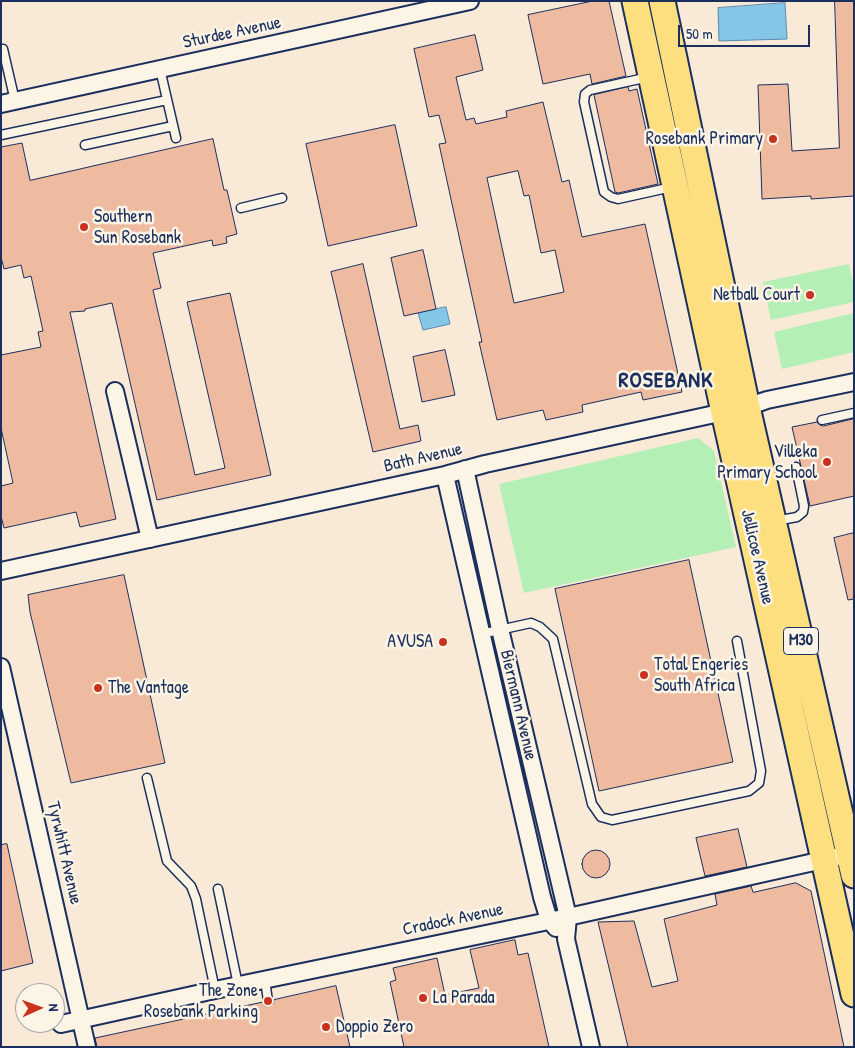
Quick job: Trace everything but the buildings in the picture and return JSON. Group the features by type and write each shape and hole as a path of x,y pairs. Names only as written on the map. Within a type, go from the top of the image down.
{"main road":[{"name":"Jellicoe Avenue","path":"635,1 675,186 735,409 774,522 852,861"},
{"name":"Jellicoe Avenue","path":"662,1 735,409 824,860 854,994"}],"street":[{"name":"Sturdee Avenue","path":"8,103 470,1"},
{"name":"Bath Avenue","path":"1,571 854,382"},
{"path":"115,391 150,539"},
{"name":"Biermann Avenue","path":"465,469 500,629 568,917 566,939 591,1047"},
{"name":"Biermann Avenue","path":"444,474 542,897 550,920 566,939"},
{"name":"Tyrwhitt Avenue","path":"1,668 87,1047"},
{"path":"498,713 519,708"},
{"name":"Cradock Avenue","path":"65,1023 238,985 568,917 824,860 852,861"}],"lane":[{"path":"3,49 8,103"},
{"path":"160,69 176,138"},
{"path":"651,77 590,90 585,94 584,102 604,192 618,199 675,186"},
{"path":"1,135 167,100"},
{"path":"85,145 173,126"},
{"path":"241,208 282,198"},
{"path":"822,420 854,413"},
{"path":"774,522 797,517 803,512 804,506 796,467"},
{"path":"481,634 531,623 540,627 553,639 592,804 601,817 612,820 749,791 760,783 761,770 737,641"},
{"path":"147,778 167,861 191,886 196,899 215,990"},
{"path":"218,889 238,985"},
{"path":"265,980 268,1001"}],"green space":[{"name":"Netball Court","path":"849,264 854,288 854,302 771,320 763,282"},
{"name":"Netball Court","path":"854,313 854,352 782,369 774,332"},
{"path":"698,438 714,451 736,547 524,593 499,484"}],"water":[{"path":"785,3 787,39 719,41 718,8"},
{"path":"446,307 450,324 423,330 418,313"}],"place":[{"name":"Rosebank Primary","path":"773,139"},
{"name":"Southern Sun Rosebank","path":"84,227"},
{"name":"Netball Court","path":"810,295"},
{"name":"Villeka Primary School","path":"827,462"},
{"name":"AVUSA","path":"443,642"},
{"name":"Total Engeries South Africa","path":"644,675"},
{"name":"The Vantage","path":"98,688"},
{"name":"La Parada","path":"423,998"},
{"name":"The Zone Rosebank Parking","path":"268,1001"},
{"name":"Doppio Zero","path":"326,1027"}],"district":[{"name":"ROSEBANK","path":"666,381"}]}
